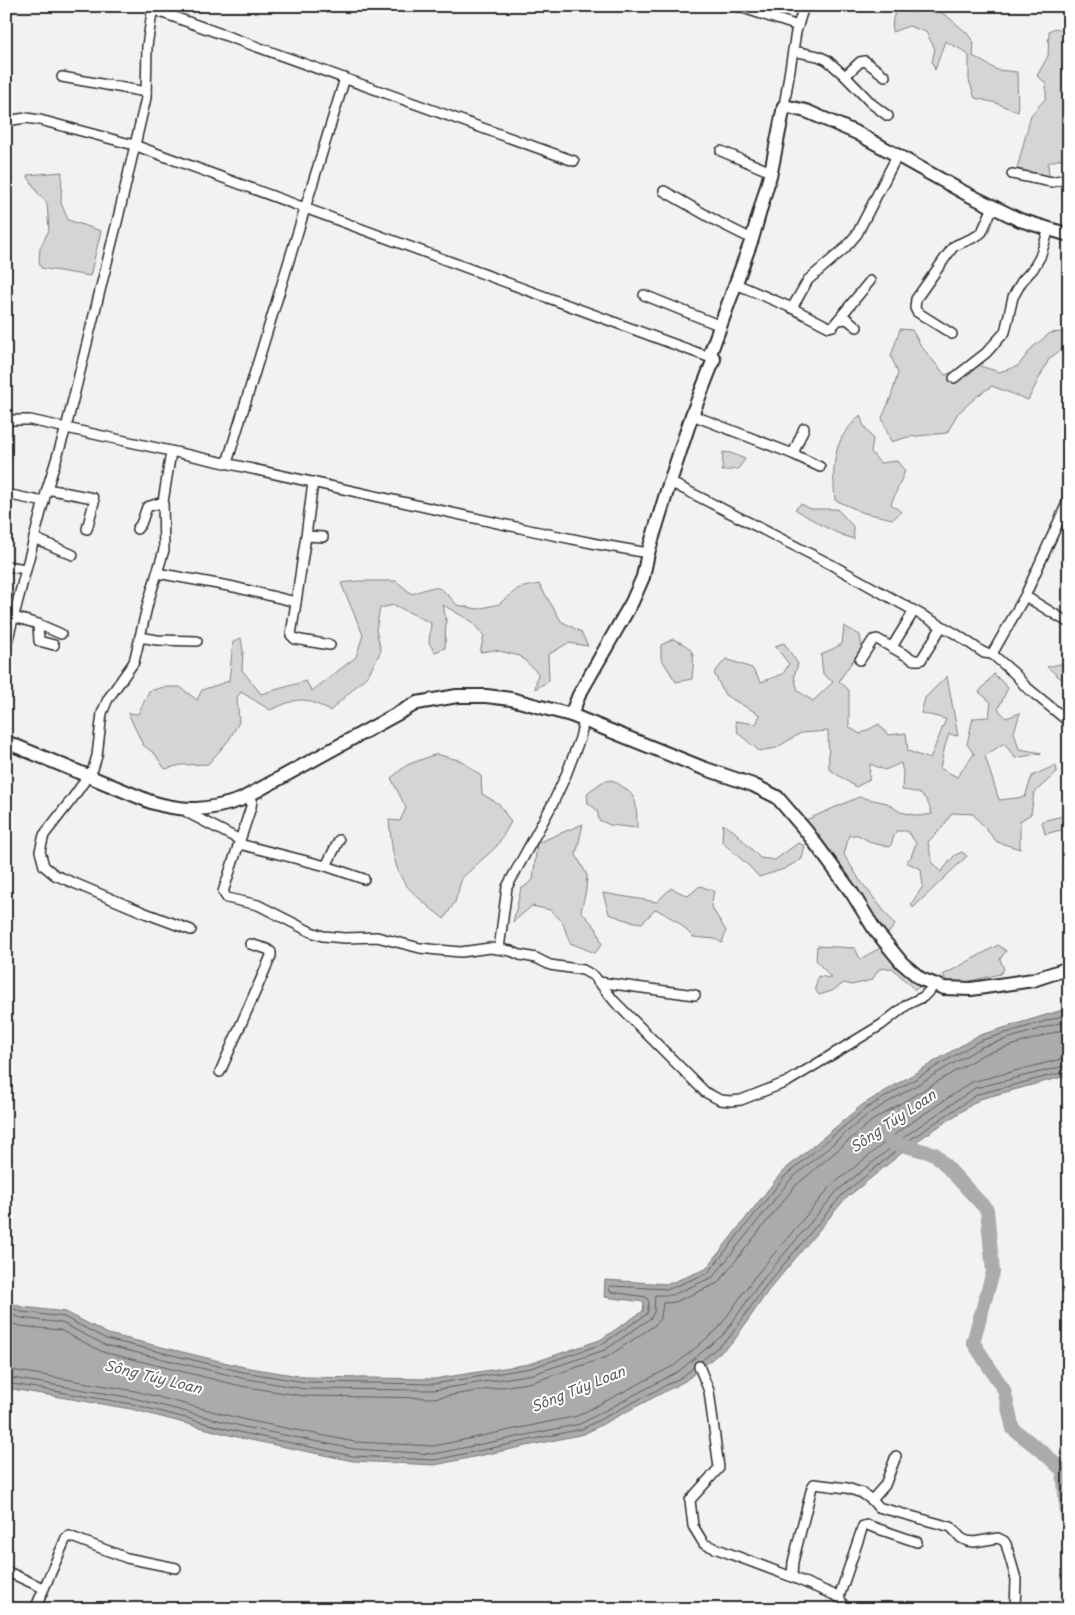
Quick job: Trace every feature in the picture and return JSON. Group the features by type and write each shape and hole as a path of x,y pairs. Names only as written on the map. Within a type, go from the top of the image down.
{"street":[{"path":"736,6 798,26"},
{"path":"714,359 710,354 752,239 771,172 793,51 804,6"},
{"path":"6,646 8,630 14,617 47,489 66,428 146,98 147,46 153,7 574,162"},
{"path":"793,51 823,58 846,76 872,104 888,116"},
{"path":"846,76 860,62 865,61 886,76"},
{"path":"62,77 146,92"},
{"path":"227,463 345,78"},
{"path":"784,106 806,111 856,133 1020,220 1069,235"},
{"path":"6,121 26,118 40,120 134,145 714,359"},
{"path":"721,151 771,172"},
{"path":"792,308 808,280 844,249 857,234 897,156"},
{"path":"1012,174 1052,182 1069,178"},
{"path":"664,191 752,239"},
{"path":"952,334 917,312 914,308 916,299 953,247 980,236 993,207"},
{"path":"954,378 986,353 1005,332 1013,297 1040,257 1049,229"},
{"path":"736,284 792,308 829,327 833,326 870,281"},
{"path":"644,295 721,326"},
{"path":"838,320 845,318 857,327"},
{"path":"571,715 579,695 632,602 643,577 648,553 670,482 692,415 714,359"},
{"path":"692,415 793,454 820,467"},
{"path":"6,420 30,420 561,537 648,553"},
{"path":"793,454 804,428"},
{"path":"171,452 163,502 164,550 134,662 108,699 102,713 96,762 93,769 44,835 40,851 44,866 55,875 191,930"},
{"path":"313,482 292,637 330,645"},
{"path":"670,482 830,564 942,626 984,653 992,654 1025,686 1069,722"},
{"path":"47,489 93,498 94,502 87,529"},
{"path":"6,494 44,502"},
{"path":"992,654 1026,596 1068,501"},
{"path":"137,529 141,524 147,507 163,502"},
{"path":"306,536 323,537"},
{"path":"34,538 73,556"},
{"path":"6,566 26,570"},
{"path":"157,573 234,587 296,602"},
{"path":"1026,596 1069,623"},
{"path":"892,647 914,611"},
{"path":"14,617 38,624 61,634"},
{"path":"38,624 39,641 54,645"},
{"path":"860,660 875,639 878,639 914,660 921,660 942,626"},
{"path":"140,637 157,640 196,641"},
{"path":"6,742 151,802 170,807 199,810 217,808 240,800 417,702 457,696 486,696 511,699 571,715 703,768 754,785 777,797 807,832 852,893 875,930 902,963 921,979 944,988 971,989 1032,980 1069,968"},
{"path":"499,949 507,887 553,804 580,738 584,720"},
{"path":"249,794 252,800 251,807 224,888 224,896 231,900 258,905 311,932 335,937 377,937 432,949 460,952 490,948 499,949 536,958 550,965 583,970 594,976 615,1002 705,1092 720,1100 741,1100 773,1088 800,1074 881,1025 908,1004 922,997 935,985"},
{"path":"185,809 188,813 240,842 326,866 364,880"},
{"path":"326,866 339,840"},
{"path":"220,1072 272,956 271,952 267,949 250,944"},
{"path":"598,982 695,995"},
{"path":"699,1366 709,1391 719,1468 690,1500 693,1526 704,1544 839,1597 845,1609"},
{"path":"872,1500 885,1485 896,1456"},
{"path":"792,1577 793,1562 814,1484 847,1488 872,1500 878,1507 952,1527 961,1538 967,1541 974,1542 998,1538 1004,1541 1016,1580 1015,1609"},
{"path":"839,1597 863,1526 867,1525 917,1542"},
{"path":"35,1609 66,1538 69,1536 127,1558 176,1568"},
{"path":"6,1571 43,1588"}],"shaded area":[{"path":"912,6 933,6 967,33 974,43 973,56 997,70 1017,72 1018,112 996,103 975,98 969,80 969,56 964,51 945,41 935,70 932,62 935,49 926,32 909,26 892,32 893,18 897,9 915,13"},
{"path":"1055,28 1069,32 1069,161 1060,159 1048,163 1049,176 1017,169 1031,115 1046,98 1046,83 1037,76 1048,56 1049,31"},
{"path":"62,172 61,203 68,220 101,231 90,276 41,268 39,263 40,248 49,230 47,203 37,192 27,175"},
{"path":"900,329 912,330 921,346 945,375 974,364 999,372 1018,366 1032,348 1050,333 1063,332 1067,345 1049,359 1028,400 992,386 958,413 947,433 908,437 891,442 882,418 898,373 891,356"},
{"path":"860,415 863,424 873,439 871,452 880,463 897,461 905,471 891,504 901,512 893,519 864,513 835,500 836,452 842,437"},
{"path":"723,452 745,459 738,469 722,471"},
{"path":"801,504 811,509 837,509 853,526 854,539 831,530 795,509"},
{"path":"396,581 412,594 437,588 446,593 457,605 478,609 499,604 519,588 539,584 561,621 581,632 588,646 568,643 548,655 549,681 535,689 538,673 520,656 495,650 480,652 484,636 471,621 443,605 446,620 445,648 435,652 429,643 431,623 394,605 380,608 376,630 381,651 368,675 330,711 306,700 295,701 270,710 241,692 237,697 239,722 229,740 208,764 181,765 165,769 155,754 143,745 128,713 138,714 149,691 164,687 180,687 197,700 202,690 229,681 233,642 241,638 243,651 242,670 261,694 306,681 312,691 356,657 363,635 341,583"},
{"path":"844,626 860,635 862,647 839,681 849,690 849,727 860,734 879,724 888,735 906,733 908,751 930,759 946,719 921,713 925,698 947,676 958,736 949,734 940,768 957,777 974,754 967,744 973,718 989,717 991,702 979,692 994,674 1008,688 998,709 1006,718 1020,713 1014,732 1019,749 1042,753 1015,758 1004,743 985,756 999,800 1025,797 1032,776 1056,765 1057,772 1034,793 1031,814 1020,821 1020,849 997,842 973,814 952,813 942,828 928,842 932,863 941,872 955,855 962,852 967,856 913,908 911,904 923,886 921,869 906,862 911,857 916,843 907,831 896,831 890,847 872,843 858,835 849,835 844,855 859,879 895,925 887,935 806,820 859,797 887,803 900,812 920,816 932,814 925,798 918,793 902,790 903,773 901,763 885,770 870,764 869,780 856,787 829,769 828,731 801,733 776,748 759,751 738,733 735,721 756,724 760,715 725,695 714,673 726,659 752,668 761,682 783,674 789,664 775,646 784,643 798,664 794,676 798,691 813,701 833,682 823,674 821,655 842,644"},
{"path":"673,639 687,646 693,654 692,679 676,682 661,658 661,645"},
{"path":"1069,662 1069,685 1047,667"},
{"path":"436,754 462,761 481,776 482,794 499,804 511,822 497,846 462,878 455,902 444,919 420,899 403,881 394,855 389,820 400,821 406,808 391,778 407,765"},
{"path":"612,780 632,795 636,804 637,828 610,825 599,820 597,810 588,803 587,793 602,782"},
{"path":"1067,815 1069,828 1045,834 1042,821"},
{"path":"583,824 576,855 587,875 581,911 596,928 602,944 595,953 570,943 562,921 550,910 532,906 513,922 521,889 533,880 537,843"},
{"path":"723,824 734,831 760,858 775,860 798,843 805,846 802,859 784,869 759,877 722,842"},
{"path":"700,886 714,891 711,906 726,931 722,943 715,939 693,937 678,922 656,909 642,923 609,914 603,893 657,902 671,888 688,896"},
{"path":"998,945 1006,951 1000,959 1004,969 1000,974 962,983 948,983 943,975"},
{"path":"817,946 855,948 860,959 880,948 919,987 915,990 892,968 879,969 872,980 852,985 844,983 832,991 819,995 815,989 818,976 831,978 816,960"}],"water":[{"name":"Sông Túy Loan","path":"1069,1008 1069,1075 980,1099 914,1143 845,1199 768,1291 733,1342 685,1381 584,1434 435,1465 353,1461 241,1438 131,1409 6,1388 6,1301 22,1307 66,1312 108,1334 244,1367 305,1377 434,1379 529,1364 600,1340 643,1311 644,1302 604,1297 605,1280 668,1284 706,1269 782,1172 862,1105 977,1036"}],"waterway":[{"path":"891,1142 935,1154 987,1210 993,1272 973,1342 1004,1390 1013,1429 1063,1471 1067,1517 1069,1520"}]}
